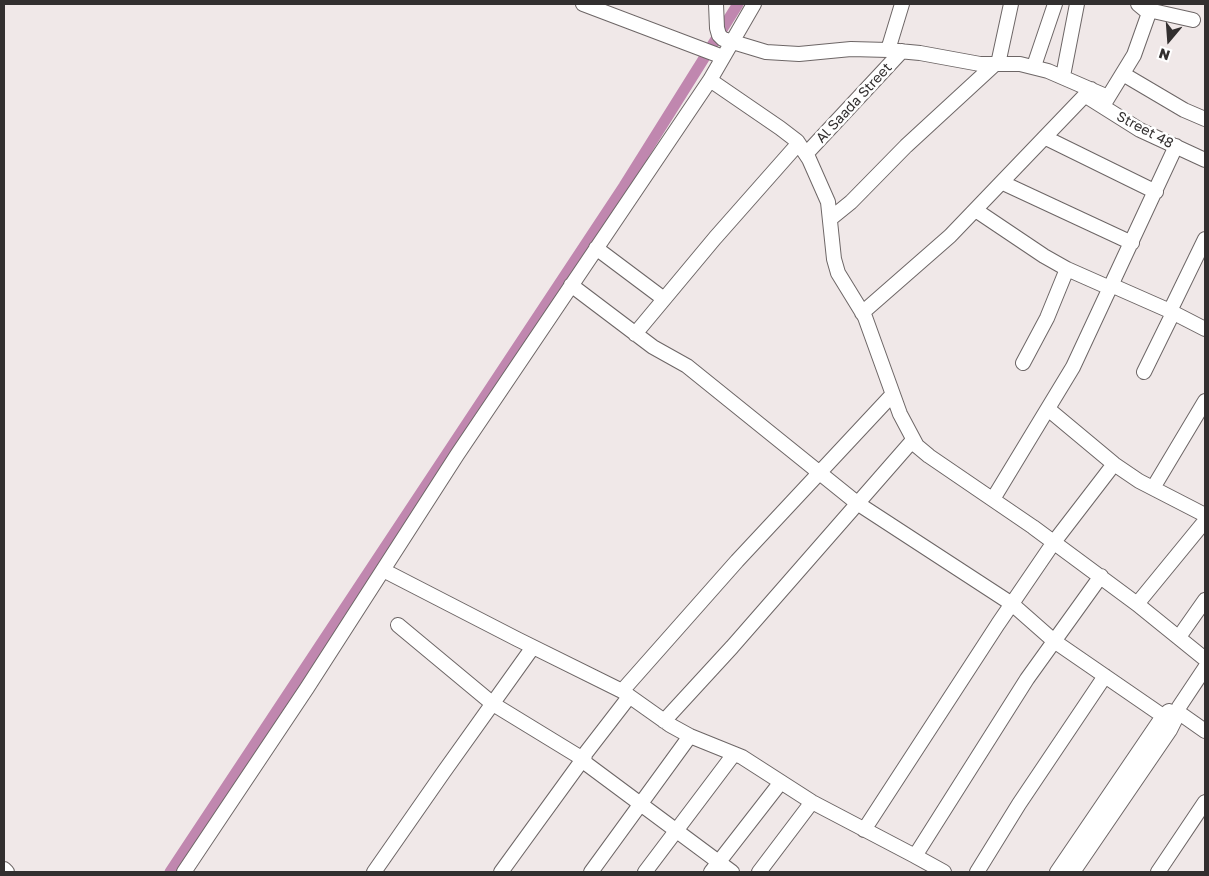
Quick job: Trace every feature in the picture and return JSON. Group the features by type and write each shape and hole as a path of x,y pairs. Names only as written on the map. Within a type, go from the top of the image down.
{"street":[{"path":"583,4 723,57"},
{"path":"716,4 719,35 732,42"},
{"path":"184,872 302,696 571,285 710,80 754,4"},
{"path":"895,51 902,4"},
{"path":"830,219 851,202 906,146 996,65 1012,4"},
{"path":"1034,66 1054,4"},
{"path":"1063,76 1077,4"},
{"path":"1105,102 1134,55 1144,7 1193,20"},
{"name":"Street 48","path":"732,42 766,52 782,54 852,49 895,51 967,63 1034,66 1063,76 1105,102 1140,130 1205,160"},
{"name":"Al Saada Street","path":"636,334 715,238 895,51"},
{"path":"1123,74 1184,110 1205,119"},
{"path":"710,80 755,109 802,149 828,202 834,259 838,273 862,313 877,349 892,394 913,440 928,456 1101,576 1179,636 1205,659"},
{"path":"862,313 977,211 1089,93"},
{"path":"1046,138 1156,192"},
{"path":"992,499 1073,367 1132,244 1176,146"},
{"path":"1003,183 1132,244"},
{"path":"977,211 1044,256 1067,269 1172,312 1205,329"},
{"path":"1144,372 1172,312 1200,265 1205,239"},
{"path":"596,248 664,299"},
{"path":"1023,364 1047,318 1067,269"},
{"path":"571,285 663,353 687,366 857,502 1012,604 1054,641 1163,716"},
{"path":"501,872 583,759 626,694 736,561 892,394"},
{"path":"1153,488 1205,401"},
{"path":"1048,409 1114,464 1153,488 1205,515"},
{"path":"664,720 732,647 913,440"},
{"path":"864,830 1054,542 1114,464"},
{"path":"1137,604 1205,521"},
{"path":"383,570 626,694 690,736 734,754 812,802 944,872"},
{"path":"915,856 1028,679 1101,576"},
{"path":"1179,636 1205,600"},
{"path":"398,625 493,704 583,759 587,766 639,805 677,830 715,867 732,872"},
{"path":"374,872 533,647"},
{"path":"1073,872 1170,730 1178,710 1205,668"},
{"path":"977,872 1019,804 1105,676"},
{"path":"1057,872 1163,716 1170,710 1178,710 1205,731"},
{"path":"591,872 690,736"},
{"path":"646,872 734,754"},
{"path":"715,867 781,782"},
{"path":"759,872 812,802"},
{"path":"1158,872 1205,802"},
{"path":"4,869 7,872"}],"waterway":[{"path":"170,872 624,186 738,4"}]}
